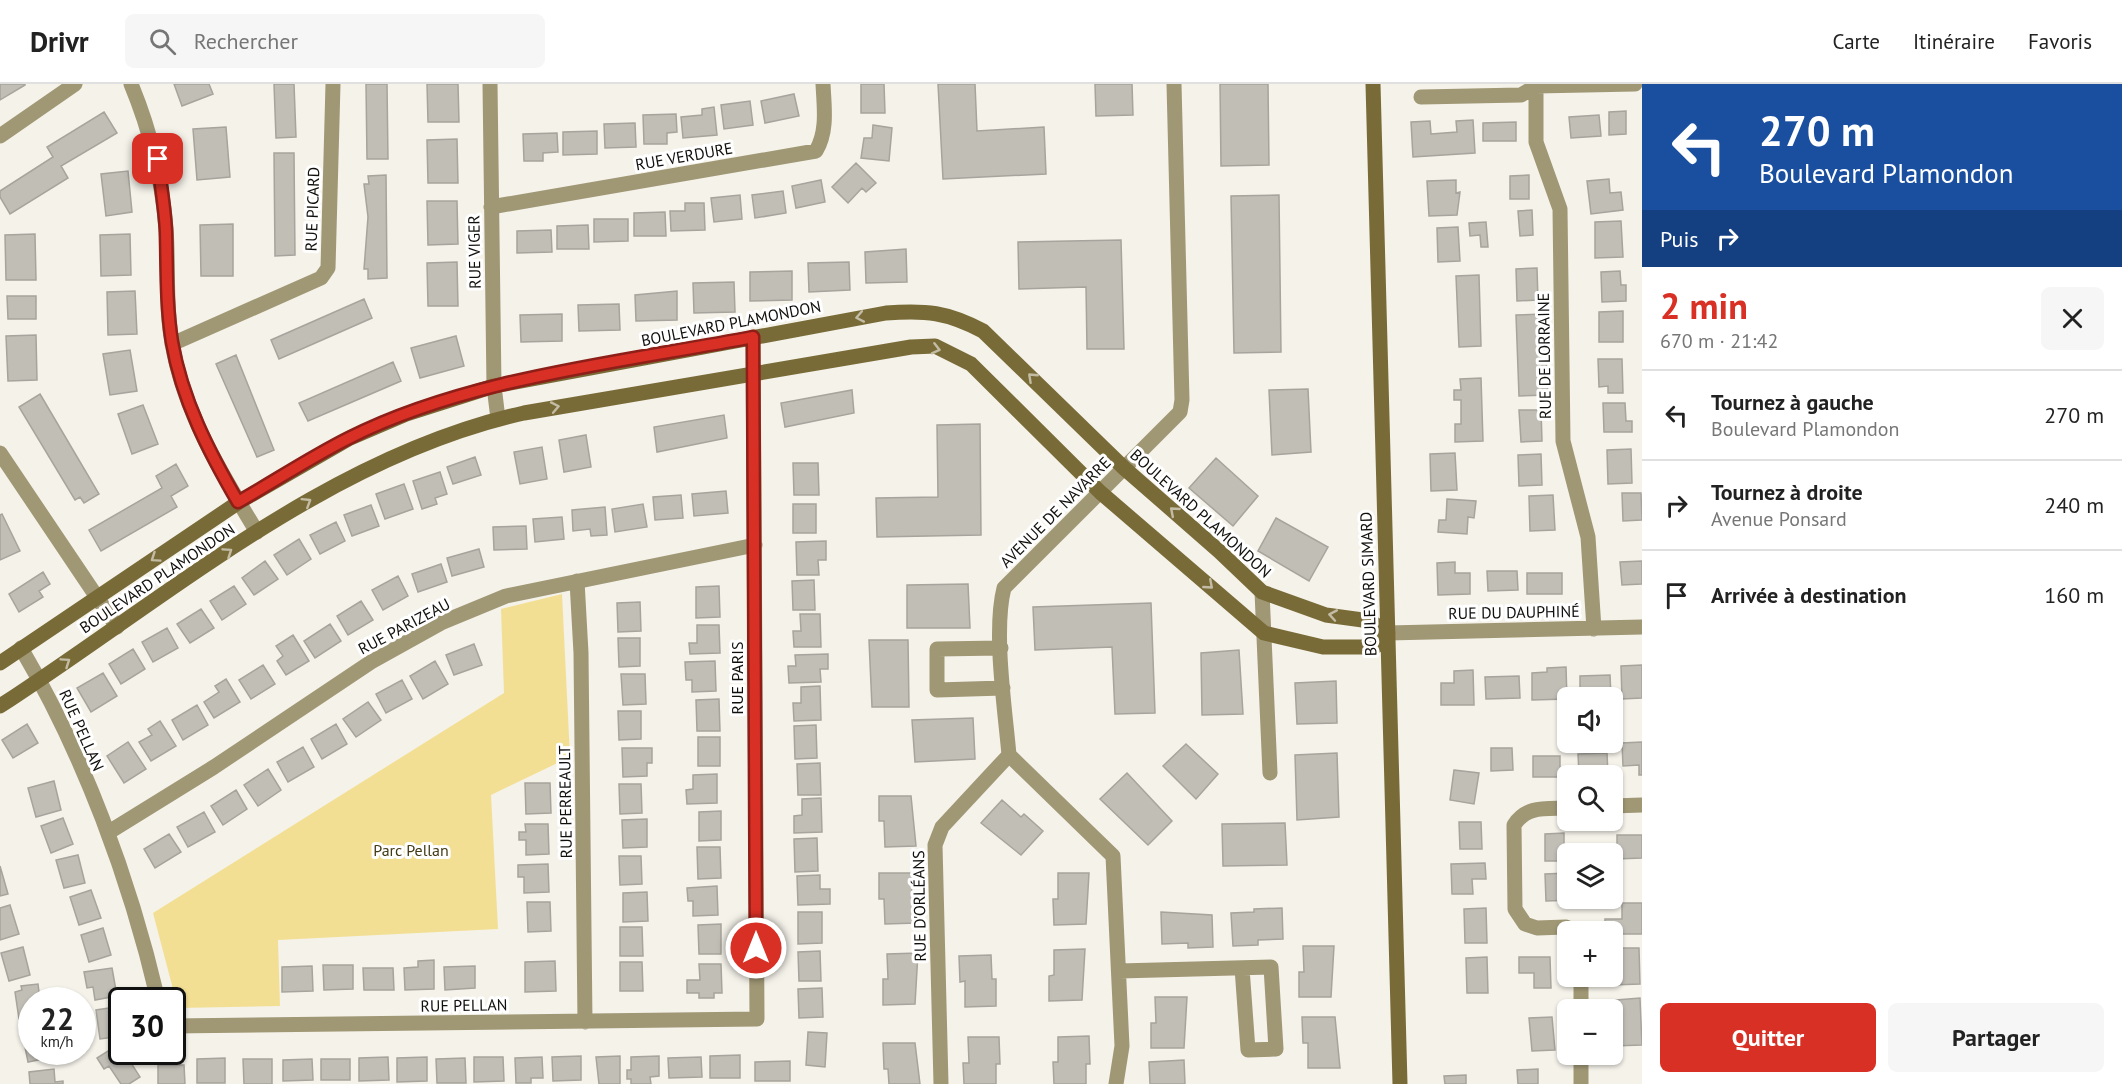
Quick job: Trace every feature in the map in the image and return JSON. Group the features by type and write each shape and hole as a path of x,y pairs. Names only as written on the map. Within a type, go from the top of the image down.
{"street":[{"path":"0,136 75,84"},
{"path":"131,84 158,159 166,231 165,286 172,344 184,390 200,435 257,532"},
{"name":"RUE PICARD","path":"172,344 321,278 328,268 333,84"},
{"name":"RUE VIGER","path":"490,84 494,386 498,419"},
{"name":"RUE VERDURE","path":"491,207 816,151 822,141 824,128 823,84"},
{"name":"AVENUE DE NAVARRE","path":"1009,755 1001,648 1001,599 1004,588 1175,417 1182,400 1174,84"},
{"name":"BOULEVARD SIMARD","path":"1373,84 1400,1084"},
{"path":"1421,97 1521,95 1536,85 1635,84"},
{"name":"RUE DE LORRAINE","path":"1536,85 1536,142 1560,209 1563,441 1588,537 1594,629"},
{"name":"BOULEVARD PLAMONDON","path":"0,663 238,502 350,438 406,414 494,386 886,313 926,310 957,317 983,331 1124,468 1262,592 1326,615 1370,621 1388,633 1375,647 1323,647 1264,633 1100,492 971,364 935,346 911,347 498,419 392,456 336,484 257,532 0,706"},
{"name":"RUE PARIS","path":"753,337 757,1019"},
{"path":"0,453 117,627"},
{"name":"RUE PARIZEAU","path":"109,832 214,767 371,662 443,622 506,596 754,545"},
{"name":"RUE PERREAULT","path":"577,581 581,653 585,1022"},
{"path":"1262,592 1270,773"},
{"name":"RUE DU DAUPHINÉ","path":"1388,633 1642,627"},
{"name":"RUE PELLAN","path":"21,648 40,680 109,832 154,987"},
{"path":"1001,648 937,650 937,690 1004,688"},
{"path":"1009,755 1113,856 1122,1046 1116,1084"},
{"name":"RUE D'ORLÉANS","path":"941,1084 935,844 942,827 1009,755"},
{"path":"1623,806 1642,805"},
{"path":"1557,808 1530,809 1519,816 1514,825 1515,909 1525,924 1538,928 1557,927"},
{"path":"1119,971 1271,967 1276,1049 1248,1050 1242,969"},
{"name":"RUE PELLAN","path":"186,1026 757,1019"},
{"path":"1581,1065 1581,1084"}],"green space":[{"name":"Parc Pellan","path":"562,594 570,757 491,795 498,929 278,940 280,1006 186,1008 186,987 172,987 153,913 504,693 501,609"}],"building":[{"path":"0,84 25,84 25,85 0,100"},
{"path":"174,84 209,84 213,94 182,106"},
{"path":"274,84 294,84 296,137 276,138"},
{"path":"366,84 387,84 388,159 367,159"},
{"path":"427,84 458,84 459,122 428,122"},
{"path":"861,84 884,84 885,113 861,113"},
{"path":"938,84 975,84 977,131 1044,127 1046,174 943,179"},
{"path":"1095,84 1132,84 1133,115 1096,116"},
{"path":"1220,84 1268,84 1269,165 1221,166"},
{"path":"794,94 799,116 765,123 761,101"},
{"path":"750,101 753,125 724,129 721,105"},
{"path":"714,107 717,135 683,138 681,117 702,115 702,109"},
{"path":"1626,111 1626,134 1609,135 1609,112"},
{"path":"104,112 117,133 61,166 68,178 10,214 0,197 0,191 53,157 47,147"},
{"path":"676,114 677,132 667,133 667,144 644,144 643,115"},
{"path":"1599,115 1601,136 1571,138 1569,117"},
{"path":"1473,120 1475,153 1413,157 1411,122 1430,121 1431,134 1457,132 1456,121"},
{"path":"1516,122 1516,141 1483,141 1483,123"},
{"path":"635,123 636,147 605,148 604,124"},
{"path":"873,125 892,128 889,161 861,158 864,138 872,138"},
{"path":"226,127 230,177 197,180 193,129"},
{"path":"597,131 597,154 563,155 563,132"},
{"path":"557,133 558,152 543,153 543,161 524,161 523,134"},
{"path":"457,139 458,183 428,183 427,140"},
{"path":"274,153 294,153 295,255 275,256"},
{"path":"856,163 876,183 866,192 862,188 848,203 832,187"},
{"path":"128,171 132,212 106,216 101,174"},
{"path":"386,175 387,278 368,279 368,269 364,269 368,217 364,184 369,184 368,176"},
{"path":"1529,175 1529,199 1510,199 1510,176"},
{"path":"1609,179 1610,193 1621,192 1623,210 1591,214 1587,181"},
{"path":"821,180 825,202 796,208 792,186"},
{"path":"1456,180 1456,193 1460,192 1457,215 1429,216 1427,181"},
{"path":"783,191 786,213 755,218 752,195"},
{"path":"740,195 742,219 714,222 711,198"},
{"path":"1279,195 1281,352 1234,353 1231,196"},
{"path":"427,201 457,201 458,244 428,245"},
{"path":"685,203 704,203 705,230 671,231 670,211 685,211"},
{"path":"1532,210 1533,235 1520,236 1518,211"},
{"path":"665,212 666,236 634,236 634,213"},
{"path":"594,219 628,219 628,241 594,242"},
{"path":"1621,221 1623,257 1595,258 1595,222"},
{"path":"1486,222 1488,247 1481,247 1480,235 1470,236 1469,223"},
{"path":"233,224 233,276 201,276 200,225"},
{"path":"588,225 589,249 557,249 557,226"},
{"path":"1458,227 1460,261 1438,262 1437,228"},
{"path":"551,230 552,252 517,253 517,231"},
{"path":"35,234 36,280 6,280 5,235"},
{"path":"130,234 131,275 101,276 100,235"},
{"path":"1121,240 1124,349 1087,349 1086,287 1019,289 1018,242"},
{"path":"906,249 907,282 866,283 865,252"},
{"path":"457,262 458,306 428,306 427,263"},
{"path":"849,262 850,290 809,292 808,263"},
{"path":"1537,268 1538,300 1517,301 1516,269"},
{"path":"792,271 792,300 750,301 750,272"},
{"path":"1620,271 1621,285 1626,285 1626,301 1602,302 1601,272"},
{"path":"1479,275 1481,346 1459,347 1456,276"},
{"path":"734,282 735,312 694,313 693,283"},
{"path":"135,291 137,334 108,335 107,292"},
{"path":"677,291 677,320 636,321 635,295"},
{"path":"7,296 36,296 36,319 8,319"},
{"path":"364,299 372,318 279,359 271,340"},
{"path":"619,304 620,330 579,331 578,305"},
{"path":"1623,311 1623,342 1599,342 1599,312"},
{"path":"562,314 562,341 521,342 520,315"},
{"path":"1544,314 1548,395 1519,396 1516,315"},
{"path":"36,335 37,380 8,381 6,336"},
{"path":"456,336 464,366 420,378 411,348"},
{"path":"130,350 137,391 110,395 103,354"},
{"path":"236,355 274,450 257,457 216,364"},
{"path":"1598,359 1622,359 1623,393 1608,393 1608,386 1599,387"},
{"path":"393,362 401,381 308,421 299,403"},
{"path":"1481,378 1483,441 1455,442 1455,424 1461,424 1461,400 1454,400 1454,390 1461,390 1460,379"},
{"path":"1308,389 1311,452 1272,455 1269,390"},
{"path":"852,390 854,413 785,427 781,403"},
{"path":"40,394 99,494 84,503 80,497 75,500 19,407"},
{"path":"1603,403 1625,403 1626,421 1632,421 1632,432 1604,432"},
{"path":"143,405 158,444 132,454 118,414"},
{"path":"1519,410 1541,410 1542,441 1521,442"},
{"path":"724,415 727,438 657,452 654,427"},
{"path":"980,424 981,535 877,537 876,498 938,497 937,425"},
{"path":"586,435 591,467 564,472 559,440"},
{"path":"542,447 547,479 520,484 514,452"},
{"path":"1631,449 1632,483 1608,484 1607,450"},
{"path":"1455,453 1457,490 1431,491 1430,454"},
{"path":"1541,454 1542,485 1519,486 1518,455"},
{"path":"475,457 481,475 453,484 447,467"},
{"path":"1216,458 1258,496 1233,526 1189,488"},
{"path":"793,463 818,463 819,495 794,495"},
{"path":"176,464 188,486 171,496 177,507 101,551 89,530 162,488 156,476"},
{"path":"440,472 447,494 435,498 437,504 422,509 413,481"},
{"path":"404,484 413,509 385,519 376,494"},
{"path":"726,491 728,513 694,516 692,494"},
{"path":"1622,493 1641,493 1642,520 1623,521"},
{"path":"681,495 683,518 655,520 653,497"},
{"path":"1553,495 1555,530 1530,531 1529,496"},
{"path":"1447,499 1476,501 1474,518 1468,517 1467,534 1438,532 1439,520 1446,520"},
{"path":"643,504 647,527 615,532 612,509"},
{"path":"793,504 816,504 816,533 793,533"},
{"path":"371,505 379,526 352,536 344,515"},
{"path":"605,507 607,535 591,536 590,529 573,531 572,510"},
{"path":"2,514 20,551 0,560 0,515"},
{"path":"562,517 564,539 535,542 533,519"},
{"path":"1276,518 1328,547 1309,581 1258,551"},
{"path":"336,522 345,541 320,554 310,535"},
{"path":"526,526 527,549 494,550 493,527"},
{"path":"299,539 311,559 287,575 274,555"},
{"path":"826,541 826,560 818,560 819,575 797,575 796,542"},
{"path":"479,549 484,567 452,576 447,558"},
{"path":"265,561 278,579 254,595 242,578"},
{"path":"1642,561 1642,584 1622,585 1620,562"},
{"path":"1455,562 1455,573 1470,573 1470,594 1438,595 1437,563"},
{"path":"441,564 447,582 418,592 412,574"},
{"path":"1487,571 1517,571 1518,590 1488,591"},
{"path":"43,572 50,584 39,591 43,597 19,612 9,594"},
{"path":"1527,573 1562,573 1562,594 1527,594"},
{"path":"398,576 408,596 383,610 372,590"},
{"path":"814,580 815,610 793,610 792,581"},
{"path":"968,584 970,628 907,628 907,585"},
{"path":"234,586 246,604 222,620 210,601"},
{"path":"719,586 720,617 696,618 696,587"},
{"path":"361,601 373,620 348,635 337,616"},
{"path":"640,602 641,631 618,632 617,603"},
{"path":"1151,603 1155,713 1115,714 1112,647 1035,650 1033,607"},
{"path":"201,609 214,628 190,643 177,624"},
{"path":"800,614 820,614 821,647 794,647 793,631 801,631"},
{"path":"330,624 341,641 315,658 304,641"},
{"path":"697,625 719,625 720,653 690,654 689,643 697,643"},
{"path":"167,628 178,648 153,662 142,642"},
{"path":"293,635 309,661 286,675 277,661 283,656 276,646"},
{"path":"618,638 640,638 640,666 619,667"},
{"path":"869,640 908,640 909,707 872,707"},
{"path":"474,644 482,665 454,675 446,655"},
{"path":"133,649 145,669 121,684 109,664"},
{"path":"1239,650 1243,714 1202,715 1201,653"},
{"path":"828,654 828,669 820,669 821,682 789,683 788,666 796,666 795,655"},
{"path":"435,661 448,684 423,699 410,676"},
{"path":"715,661 716,691 692,692 692,680 686,680 685,662"},
{"path":"263,665 275,684 251,699 239,680"},
{"path":"1642,665 1642,698 1623,699 1621,666"},
{"path":"1566,667 1567,687 1557,687 1557,699 1532,700 1532,673 1547,672 1547,668"},
{"path":"1473,670 1474,705 1441,705 1441,683 1454,683 1454,671"},
{"path":"103,673 117,696 91,712 77,688"},
{"path":"621,674 645,674 646,704 623,705"},
{"path":"1610,675 1611,687 1580,687 1580,676"},
{"path":"1519,676 1520,698 1486,699 1485,677"},
{"path":"226,679 240,702 214,718 204,702 219,692 215,686"},
{"path":"402,680 412,699 386,713 376,694"},
{"path":"1336,681 1337,723 1297,724 1295,683"},
{"path":"820,686 821,720 794,721 793,703 801,703 801,687"},
{"path":"719,699 720,731 697,731 696,700"},
{"path":"368,702 381,720 356,737 343,719"},
{"path":"197,705 208,725 183,740 172,720"},
{"path":"618,711 641,711 641,739 619,740"},
{"path":"973,718 975,759 915,762 912,720"},
{"path":"160,721 176,746 151,761 139,742 152,735 148,729"},
{"path":"27,724 38,743 13,758 2,740"},
{"path":"336,724 347,744 322,759 311,739"},
{"path":"816,725 817,758 795,759 794,726"},
{"path":"698,737 720,737 720,766 698,766"},
{"path":"128,742 146,769 124,783 107,756"},
{"path":"1642,742 1642,775 1639,775 1639,765 1623,766 1623,743"},
{"path":"1186,744 1218,774 1196,799 1163,766"},
{"path":"303,747 314,767 288,782 277,762"},
{"path":"622,748 652,748 652,763 647,763 647,776 623,777"},
{"path":"1491,748 1512,748 1513,770 1491,771"},
{"path":"1337,753 1339,817 1297,820 1295,755"},
{"path":"1607,753 1608,765 1579,765 1578,754"},
{"path":"1533,756 1560,756 1557,777 1533,777"},
{"path":"820,763 821,795 798,795 797,764"},
{"path":"268,769 281,790 258,806 244,785"},
{"path":"1454,770 1479,773 1474,804 1450,800"},
{"path":"1127,773 1172,821 1148,845 1100,799"},
{"path":"717,774 717,803 687,804 686,790 693,789 693,775"},
{"path":"54,781 61,810 36,817 28,788"},
{"path":"525,783 550,783 551,813 526,814"},
{"path":"619,784 641,784 642,813 620,814"},
{"path":"236,790 247,809 223,825 211,806"},
{"path":"879,796 911,796 916,846 885,847 884,821 879,821"},
{"path":"821,798 822,832 794,833 794,816 802,815 802,799"},
{"path":"1002,800 1021,817 1024,814 1043,831 1021,855 981,823"},
{"path":"721,811 721,840 699,841 699,812"},
{"path":"204,812 215,832 188,847 177,827"},
{"path":"63,818 73,844 51,853 41,826"},
{"path":"647,819 647,847 623,848 622,820"},
{"path":"1459,822 1481,822 1482,849 1460,849"},
{"path":"1285,823 1287,865 1223,866 1222,824"},
{"path":"525,824 548,824 549,854 526,855 526,840 519,840 519,832 526,832"},
{"path":"1564,833 1564,843 1557,843 1557,861 1545,861 1545,834"},
{"path":"169,834 181,852 155,868 144,849"},
{"path":"1617,835 1642,835 1642,858 1623,859 1623,843 1617,843"},
{"path":"817,838 818,871 795,872 794,839"},
{"path":"697,847 720,847 721,878 698,879"},
{"path":"78,855 85,883 64,888 56,860"},
{"path":"619,856 641,856 642,884 620,885"},
{"path":"1485,863 1486,879 1472,879 1473,894 1452,894 1451,864"},
{"path":"548,864 549,892 524,893 524,877 518,877 518,865"},
{"path":"0,866 8,894 0,896"},
{"path":"879,873 911,873 916,923 885,924 884,899 879,899"},
{"path":"1058,873 1089,873 1086,924 1054,925 1053,899 1058,899"},
{"path":"1557,873 1557,901 1546,901 1545,874"},
{"path":"820,875 820,889 830,889 830,904 798,905 797,876"},
{"path":"717,886 718,915 693,916 693,901 688,901 687,888"},
{"path":"91,890 101,918 79,925 70,897"},
{"path":"647,892 648,921 623,922 623,893"},
{"path":"527,902 550,902 551,931 528,932"},
{"path":"1623,903 1642,903 1642,934 1623,934 1623,921 1605,921 1605,919 1622,919"},
{"path":"10,905 19,934 0,940 0,908"},
{"path":"1282,908 1283,939 1258,940 1258,945 1233,946 1231,913"},
{"path":"1486,908 1487,943 1465,943 1464,909"},
{"path":"798,912 822,912 822,943 798,944"},
{"path":"1161,912 1212,915 1213,947 1188,948 1188,943 1162,944"},
{"path":"721,924 721,954 699,954 698,925"},
{"path":"620,927 642,927 643,956 620,956"},
{"path":"103,928 111,955 89,962 81,935"},
{"path":"1303,946 1334,946 1331,997 1299,997 1299,972 1304,972"},
{"path":"23,947 30,975 9,981 1,953"},
{"path":"1623,948 1639,948 1640,984 1623,985"},
{"path":"1085,949 1082,1000 1049,1001 1049,976 1054,975 1054,950"},
{"path":"820,951 821,981 799,981 798,952"},
{"path":"918,953 915,1004 883,1005 883,979 888,979 887,954"},
{"path":"991,955 992,979 996,979 996,1006 965,1007 965,981 960,982 959,956"},
{"path":"1487,957 1488,993 1467,993 1466,958"},
{"path":"1519,957 1550,957 1551,988 1534,988 1534,973 1519,973"},
{"path":"434,960 434,989 405,990 404,968 418,967 418,961"},
{"path":"555,961 556,991 525,992 525,962"},
{"path":"620,962 642,962 643,991 620,991"},
{"path":"699,964 721,964 722,993 714,993 714,998 699,998 699,993 687,993 687,980 700,980"},
{"path":"323,965 353,965 353,989 324,990"},
{"path":"312,966 313,991 282,992 282,967"},
{"path":"475,966 475,988 445,990 444,967"},
{"path":"112,968 115,987 108,987 108,998 96,1000 96,987 87,987 84,972"},
{"path":"363,968 393,968 394,990 364,990"},
{"path":"38,984 38,987 21,987"},
{"path":"822,988 823,1017 799,1018 798,989"},
{"path":"18,991 18,1012 15,992"},
{"path":"1155,997 1187,997 1184,1048 1151,1048 1151,1023 1156,1023"},
{"path":"1640,998 1642,1045 1623,1046 1623,999"},
{"path":"108,1008 108,1038 100,1039 96,1010"},
{"path":"1302,1017 1335,1017 1340,1068 1308,1068 1308,1043 1303,1043"},
{"path":"1552,1017 1555,1050 1532,1051 1529,1018"},
{"path":"808,1032 827,1033 825,1067 806,1065"},
{"path":"1089,1036 1090,1064 1086,1064 1086,1084 1054,1084 1053,1062 1058,1062 1058,1037"},
{"path":"968,1037 999,1037 1000,1064 996,1064 996,1084 964,1084 963,1063 969,1063"},
{"path":"883,1043 915,1043 920,1084 889,1084 888,1069 884,1069"},
{"path":"108,1051 108,1065 132,1065 140,1077 129,1084 121,1084 109,1066 104,1069 97,1058"},
{"path":"740,1055 740,1078 710,1078 710,1056"},
{"path":"581,1056 581,1080 553,1081 552,1057"},
{"path":"620,1056 620,1084 599,1084 596,1057"},
{"path":"659,1056 659,1076 650,1077 651,1084 631,1084 631,1079 627,1079 627,1070 631,1070 631,1057"},
{"path":"388,1057 389,1080 359,1081 359,1058"},
{"path":"427,1057 427,1081 397,1082 397,1058"},
{"path":"474,1057 503,1057 504,1081 474,1082"},
{"path":"542,1057 543,1078 531,1078 531,1083 516,1083 515,1058"},
{"path":"701,1057 702,1077 669,1078 668,1058"},
{"path":"225,1058 225,1083 197,1083 197,1059"},
{"path":"465,1058 466,1083 437,1083 436,1059"},
{"path":"243,1059 272,1059 272,1084 244,1084"},
{"path":"312,1059 313,1080 283,1081 283,1060"},
{"path":"321,1059 350,1059 350,1080 321,1080"},
{"path":"1184,1060 1185,1084 1150,1084 1149,1062"},
{"path":"790,1061 790,1081 755,1081 755,1062"},
{"path":"158,1065 184,1065 185,1084 158,1084"},
{"path":"54,1069 55,1082 63,1081 63,1084 30,1084 29,1072"},
{"path":"1538,1069 1538,1084 1518,1084 1517,1070"},
{"path":"1466,1075 1466,1084 1445,1084 1444,1076"}],"route":[{"path":"158,159 166,231 165,286 172,344 184,390 200,435 238,502 350,438 406,414 494,386 753,337 756,948"}]}
